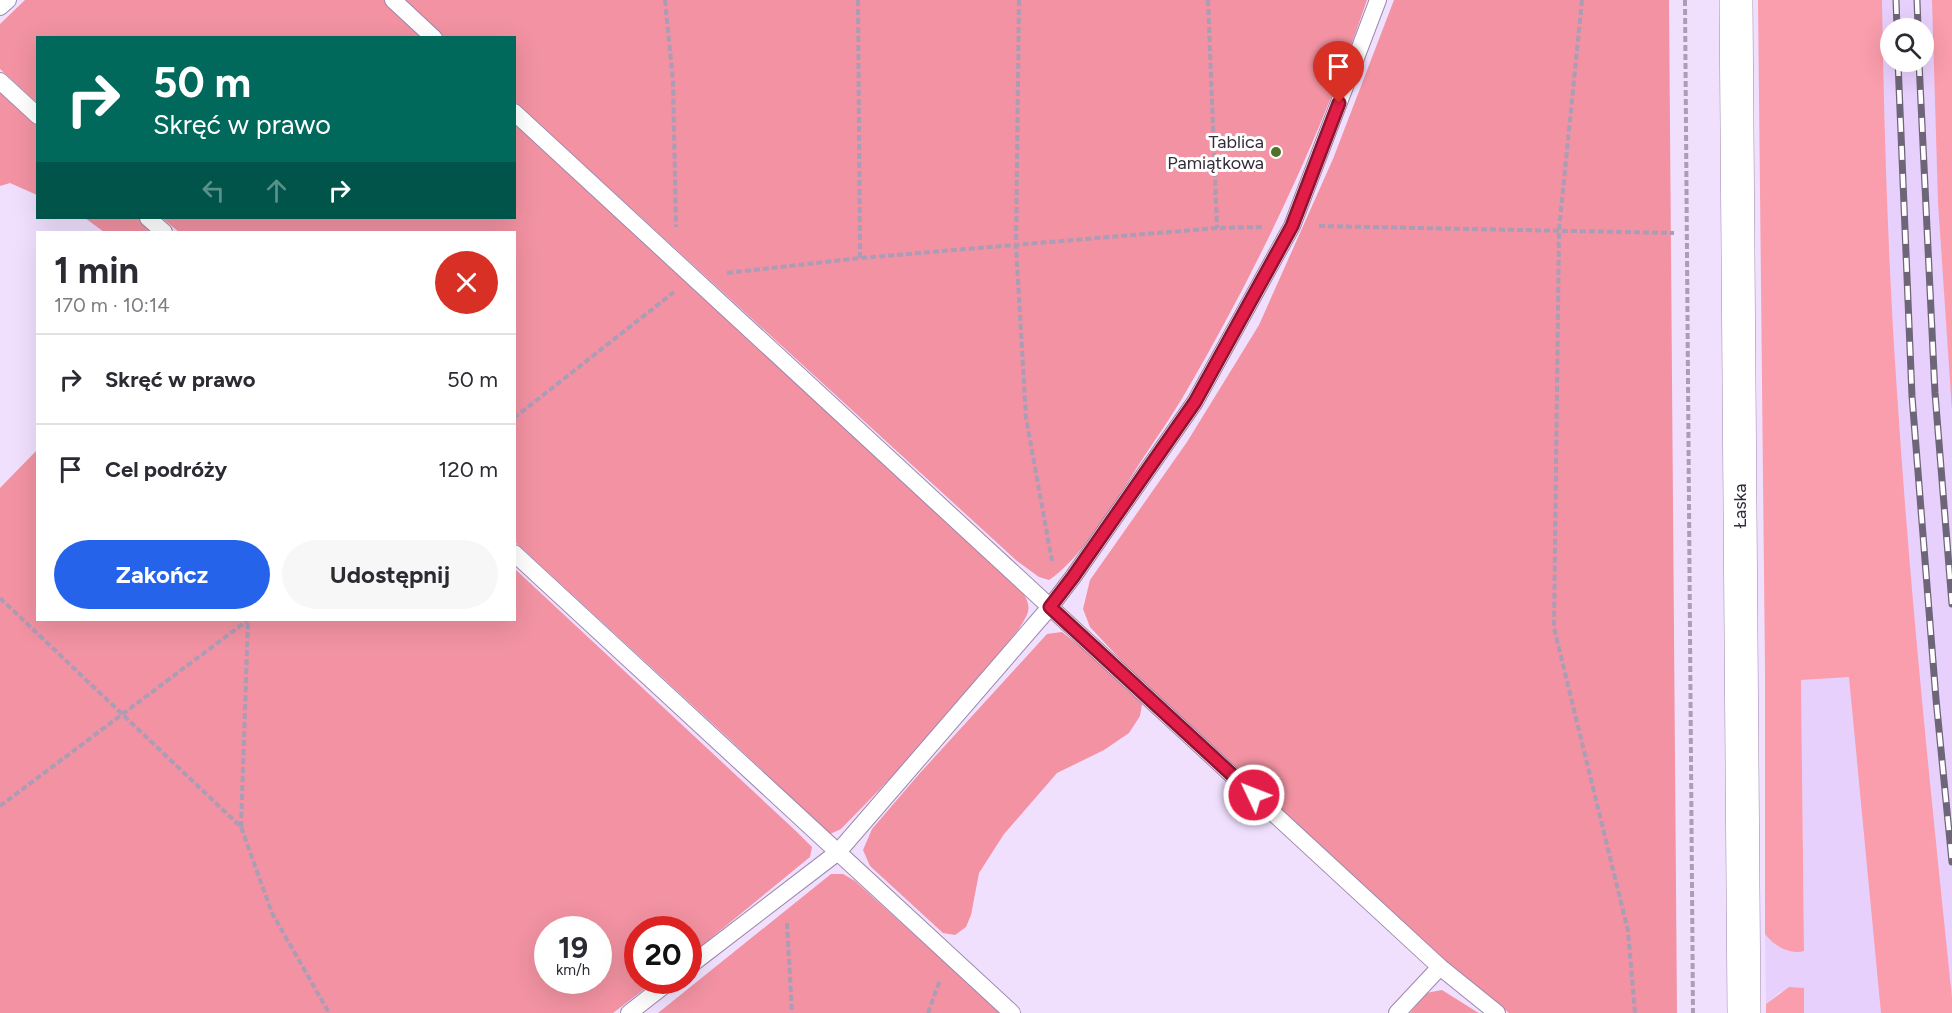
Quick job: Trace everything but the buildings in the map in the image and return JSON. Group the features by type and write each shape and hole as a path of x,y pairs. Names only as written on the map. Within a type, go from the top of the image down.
{"main road":[{"name":"Łaska","path":"1736,0 1743,1013"}],"lane":[{"path":"0,7 8,0"},
{"path":"393,0 432,36"},
{"path":"702,956 838,852 1054,602 1195,402 1292,226 1378,0"},
{"path":"0,81 36,114"},
{"path":"516,114 692,277 1054,602 1440,967 1497,1013"},
{"path":"149,219 163,231"},
{"path":"516,555 1012,1013"},
{"path":"1397,1013 1440,967"},
{"path":"629,1013 653,994"}],"path":[{"path":"665,0 673,81 677,262"},
{"path":"858,0 860,258"},
{"path":"1019,0 1016,246 1026,418 1054,602"},
{"path":"1208,0 1217,228"},
{"path":"1582,0 1559,230 1554,628 1628,931 1635,1013"},
{"path":"1685,0 1693,1013"},
{"path":"516,416 692,277 860,258 1217,228 1292,226 1674,233"},
{"path":"0,598 241,827"},
{"path":"0,806 247,621"},
{"path":"248,621 241,827 272,913 329,1013"},
{"path":"786,892 792,1013"}],"shaded area":[{"path":"25,0 388,0 427,36 36,36 36,102 0,69 0,24"},
{"path":"402,0 1367,0 1330,101 1287,200 1214,343 1187,390 1098,528 1074,558 1049,580 1039,577 1017,561 516,103 516,36 442,36"},
{"path":"1394,0 1669,0 1677,1013 1509,1013 1450,966 1132,672 1090,627 1083,609 1090,580 1187,442 1259,325 1333,159"},
{"path":"1758,0 1882,0 1880,72 1883,72 1889,245 1902,468 1952,1013 1881,1013 1849,677 1801,680 1804,951 1793,952 1782,948 1765,934 1765,669"},
{"path":"1834,0 1952,0 1952,1013 1804,1013 1804,989 1780,992 1766,1004 1765,934 1770,941 1804,950 1801,680 1849,676"},
{"path":"1932,0 1952,0 1952,411 1938,202"},
{"path":"0,88 36,121 36,195 10,183 0,186"},
{"path":"516,121 1018,585 1028,603 1026,617 1018,630 921,747 841,829 830,834 516,543 516,231 178,231 163,219 516,219"},
{"path":"86,219 141,219 156,231 103,231"},
{"path":"36,451 36,621 516,621 516,570 812,847 810,857 702,945 702,916 624,916 624,994 638,994 613,1013 0,1013 0,488"},
{"path":"1062,632 1142,704 1140,716 1129,733 1104,750 1057,773 1004,834 979,873 971,915 966,927 955,935 943,933 870,866 863,850 872,829 920,773 1047,634"},
{"path":"831,874 843,874 855,881 1001,1013 658,1013 682,994 702,994 702,978"},
{"path":"1789,987 1804,988 1804,1013 1766,1013 1766,1004"},
{"path":"1442,990 1479,1013 1410,1013 1426,993"}],"railway":[{"path":"1896,0 1897,18"},
{"path":"1917,0 1918,18"},
{"path":"1898,72 1912,396 1936,699 1952,862"},
{"path":"1919,72 1935,393 1952,604"}],"place":[{"name":"Tablica Pamiątkowa","path":"1276,152"}],"route":[{"path":"1254,795 1050,607 1195,402 1292,226 1339,103"}]}
